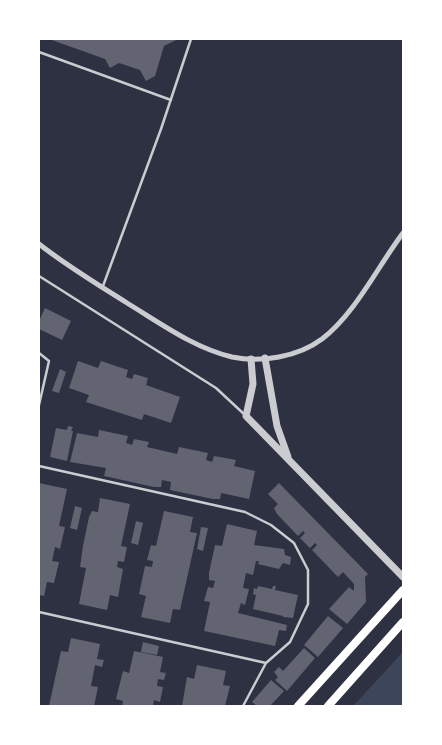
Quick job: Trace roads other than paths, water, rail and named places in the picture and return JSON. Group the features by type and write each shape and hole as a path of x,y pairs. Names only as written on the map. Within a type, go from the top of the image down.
{"main road":[{"path":"298,706 403,590"},
{"path":"328,706 403,622"}],"street":[{"path":"39,244 103,288 169,329 194,342 232,357 265,358 290,355 322,339 348,312 403,233"},
{"path":"251,358 253,384 246,416 403,577"},
{"path":"265,358 277,426 288,460"}],"lane":[{"path":"103,288 191,39"},
{"path":"39,52 171,100"},
{"path":"39,276 216,388 246,416"},
{"path":"39,353 49,361 39,405"},
{"path":"39,466 245,512 271,525 294,543 308,570 308,604 290,642 266,663 243,706"},
{"path":"39,612 266,663"}]}
